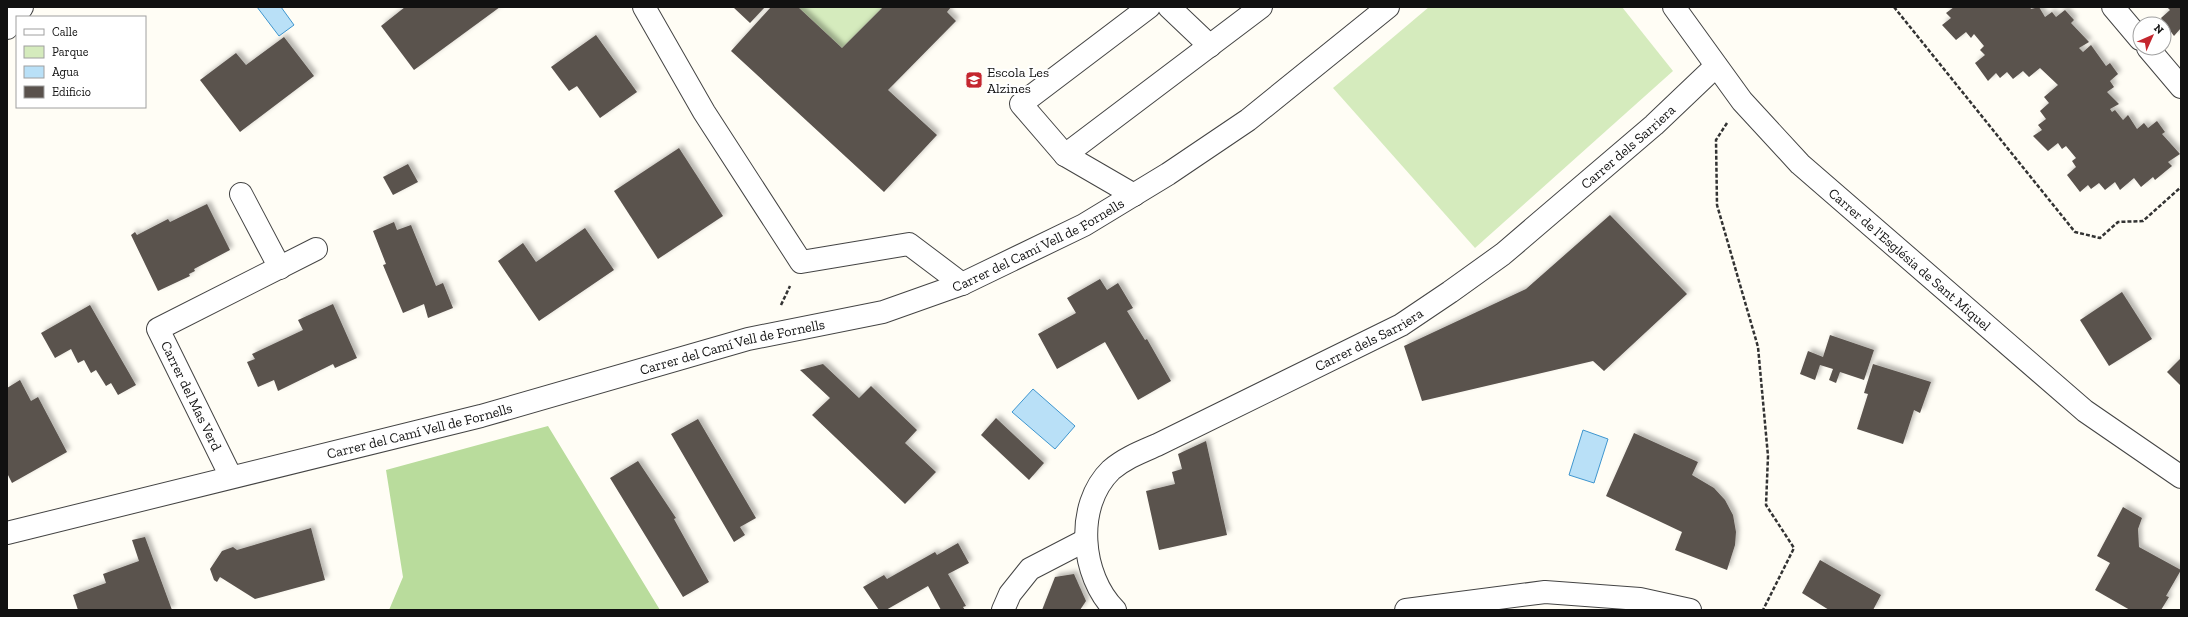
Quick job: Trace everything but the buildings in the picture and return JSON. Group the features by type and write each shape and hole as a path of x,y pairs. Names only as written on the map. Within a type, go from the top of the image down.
{"street":[{"path":"7,28 22,7"},
{"path":"644,7 704,112 801,262 909,244 962,284"},
{"path":"1134,195 1065,155 1021,104 1149,7"},
{"path":"1169,7 1210,46"},
{"path":"1065,155 1261,7"},
{"name":"Carrer del Camí Vell de Fornells","path":"7,533 480,416 748,339 882,312 962,284 1084,225 1134,195 1248,120 1388,7"},
{"path":"2113,7 2132,30"},
{"name":"Carrer de l'Església de Sant Miquel","path":"1680,8 1716,66 1742,101 1800,164 2085,411 2181,477"},
{"path":"2155,56 2181,87"},
{"name":"Carrer dels Sarriera","path":"1115,610 1104,599 1092,568 1086,540 1088,512 1098,490 1110,471 1129,457 1157,445 1401,325 1503,254 1654,125 1716,66"},
{"path":"241,194 280,268"},
{"name":"Carrer del Mas Verd","path":"231,477 158,329 316,249"},
{"path":"1003,610 1010,594 1030,569 1086,540"},
{"path":"1406,610 1544,592 1640,599 1690,610"}],"path":[{"path":"1894,7 2075,232 2100,238 2118,222 2143,221 2181,187"},
{"path":"1742,101 1716,140 1717,205 1758,347 1768,456 1766,505 1794,548 1763,610"}],"green space":[{"path":"798,7 883,7 842,48"},
{"path":"1429,7 1622,7 1673,71 1475,248 1333,88"},
{"path":"548,426 660,610 389,610 403,577 386,470"}],"water":[{"path":"257,7 281,7 294,25 279,36"},
{"path":"1033,389 1075,426 1055,449 1012,412"},
{"path":"1583,430 1608,439 1594,483 1569,475"}],"place":[{"name":"Escola Les Alzines","path":"974,80"}]}
